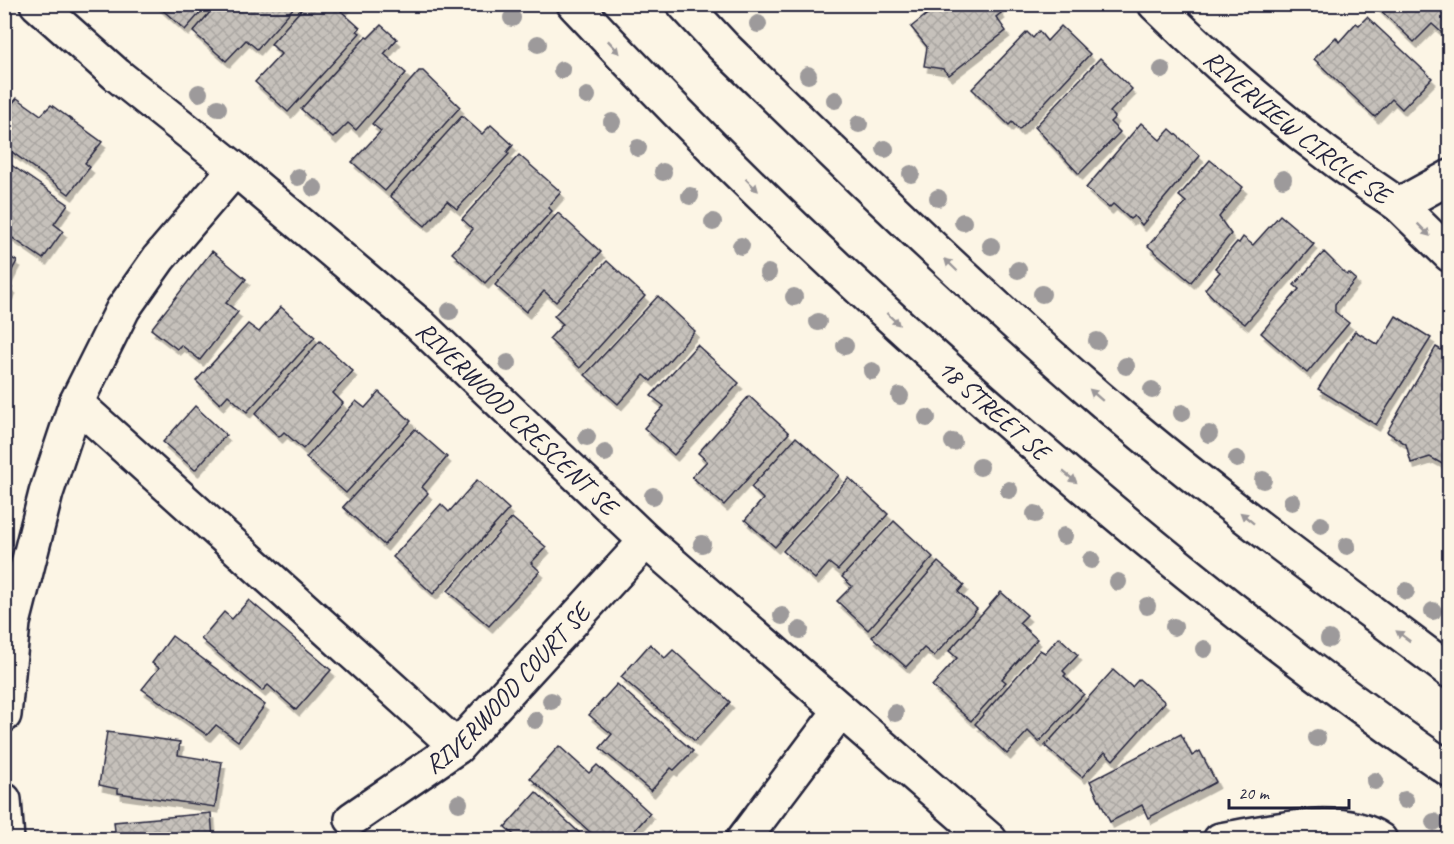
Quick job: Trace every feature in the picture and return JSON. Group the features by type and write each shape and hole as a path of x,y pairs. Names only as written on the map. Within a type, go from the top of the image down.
{"main road":[{"name":"RIVERWOOD CRESCENT SE","path":"37,4 117,75 235,169 420,326 646,541 990,840"},
{"name":"18 STREET SE","path":"574,4 648,84 809,242 1056,466 1204,588 1367,713 1449,770"},
{"path":"684,4 731,53 943,257 1101,400 1256,525 1449,671"},
{"name":"RIVERVIEW CIRCLE SE","path":"1155,4 1249,93 1336,163 1399,205 1449,177"},
{"path":"4,715 13,623 46,494 76,404 123,309 159,258 235,169"},
{"path":"1399,205 1449,255"},
{"path":"76,404 457,747"},
{"name":"RIVERWOOD COURT SE","path":"352,819 457,747 646,541"},
{"path":"743,840 840,711"},
{"path":"4,800 7,840"},
{"path":"1220,840 1325,825 1350,826 1371,833 1380,840"}],"building":[{"path":"156,4 208,4 185,30"},
{"path":"217,4 297,4 257,49 246,40 226,61 193,32"},
{"path":"306,4 348,4 341,11 360,28 357,31 360,33 288,112 255,82 281,54 271,44"},
{"path":"940,4 1003,4 998,8 1001,13 996,17 1006,31 949,75 943,69 924,66 927,47 911,27"},
{"path":"1374,4 1450,4 1450,40 1432,24 1414,42"},
{"path":"1367,17 1432,78 1402,109 1392,99 1375,117 1314,59 1336,37 1339,42 1356,23 1359,25"},
{"path":"381,25 397,39 384,54 406,73 356,130 348,123 333,138 301,109 366,37 368,38"},
{"path":"1061,26 1090,54 1019,130 1012,122 1009,125 972,89 1027,32 1033,38 1039,31 1047,41"},
{"path":"1100,58 1132,89 1110,112 1115,117 1110,122 1120,132 1079,174 1035,127"},
{"path":"419,71 423,71 460,107 385,191 352,162 381,131 372,124"},
{"path":"17,98 41,115 51,105 102,142 85,163 90,167 69,194 4,146 4,114"},
{"path":"462,116 482,134 491,125 513,145 507,152 509,154 457,209 447,201 425,226 390,196"},
{"path":"1141,123 1160,140 1170,129 1200,156 1142,225 1134,216 1130,219 1113,204 1109,208 1086,188"},
{"path":"519,155 561,192 548,207 552,211 485,283 452,253 473,229 462,219"},
{"path":"4,160 68,204 54,224 63,231 43,259 4,232"},
{"path":"1210,160 1243,187 1219,217 1231,234 1191,282 1148,246 1186,202 1179,196"},
{"path":"558,213 601,252 556,302 544,291 526,312 495,285"},
{"path":"1280,215 1314,244 1245,324 1222,307 1205,289 1220,272 1215,268 1237,242 1239,243 1243,237 1253,245"},
{"path":"212,251 246,279 226,303 238,312 200,360 181,345 177,349 151,329"},
{"path":"1324,252 1347,275 1349,273 1356,279 1335,304 1335,312 1349,323 1307,373 1261,333 1299,289 1294,285"},
{"path":"4,254 17,261 5,283 12,288 4,301"},
{"path":"607,261 645,296 580,368 549,339 563,324 554,316"},
{"path":"658,296 695,331 651,381 644,375 618,404 585,375"},
{"path":"281,307 315,337 247,412 228,395 220,404 196,381 248,324 259,332"},
{"path":"1396,316 1431,338 1376,425 1318,389 1355,331 1378,345"},
{"path":"320,341 353,371 333,393 343,403 303,449 284,432 279,437 255,414"},
{"path":"697,345 739,383 674,455 644,428 664,406 651,396"},
{"path":"1436,347 1450,355 1450,460 1446,466 1430,457 1411,463 1406,444 1387,432"},
{"path":"379,392 411,421 346,493 306,458 356,401 365,408"},
{"path":"749,396 789,433 724,505 692,477 707,461 698,453"},
{"path":"195,406 226,435 195,470 163,442"},
{"path":"415,429 447,457 422,487 428,493 384,545 343,507"},
{"path":"796,437 839,475 775,547 745,520 763,499 751,487"},
{"path":"849,478 888,514 838,570 829,563 815,579 783,551"},
{"path":"477,480 509,509 433,594 393,557 441,504 449,512"},
{"path":"512,518 546,547 531,563 540,571 489,626 448,591"},
{"path":"894,521 933,557 868,630 837,601 852,586 842,577"},
{"path":"938,562 964,585 958,592 977,609 934,656 924,648 906,667 872,637"},
{"path":"1001,592 1027,615 1019,623 1037,639 1002,679 1006,682 971,721 932,686 957,658 949,651"},
{"path":"249,600 331,670 296,710 268,685 262,691 201,639 224,612 232,619"},
{"path":"172,636 265,705 238,741 216,725 207,735 142,689 159,668 152,663"},
{"path":"1059,637 1078,655 1063,671 1066,674 1064,676 1084,694 1039,742 1028,731 1007,754 975,724 1040,650 1045,653"},
{"path":"650,644 665,658 673,650 730,702 695,741 621,677"},
{"path":"1113,670 1132,687 1139,679 1165,702 1113,760 1105,752 1082,777 1045,746"},
{"path":"617,684 693,751 674,770 671,768 651,791 600,748 612,734 589,715"},
{"path":"107,732 180,742 178,755 222,762 215,807 118,793 118,789 99,785"},
{"path":"1181,734 1192,756 1200,751 1216,782 1148,818 1142,805 1110,822 1090,781"},
{"path":"559,746 589,773 597,765 650,813 626,840 599,840 530,778"},
{"path":"536,792 587,840 520,840 505,827"},
{"path":"211,813 213,840 116,840 114,822"}]}
